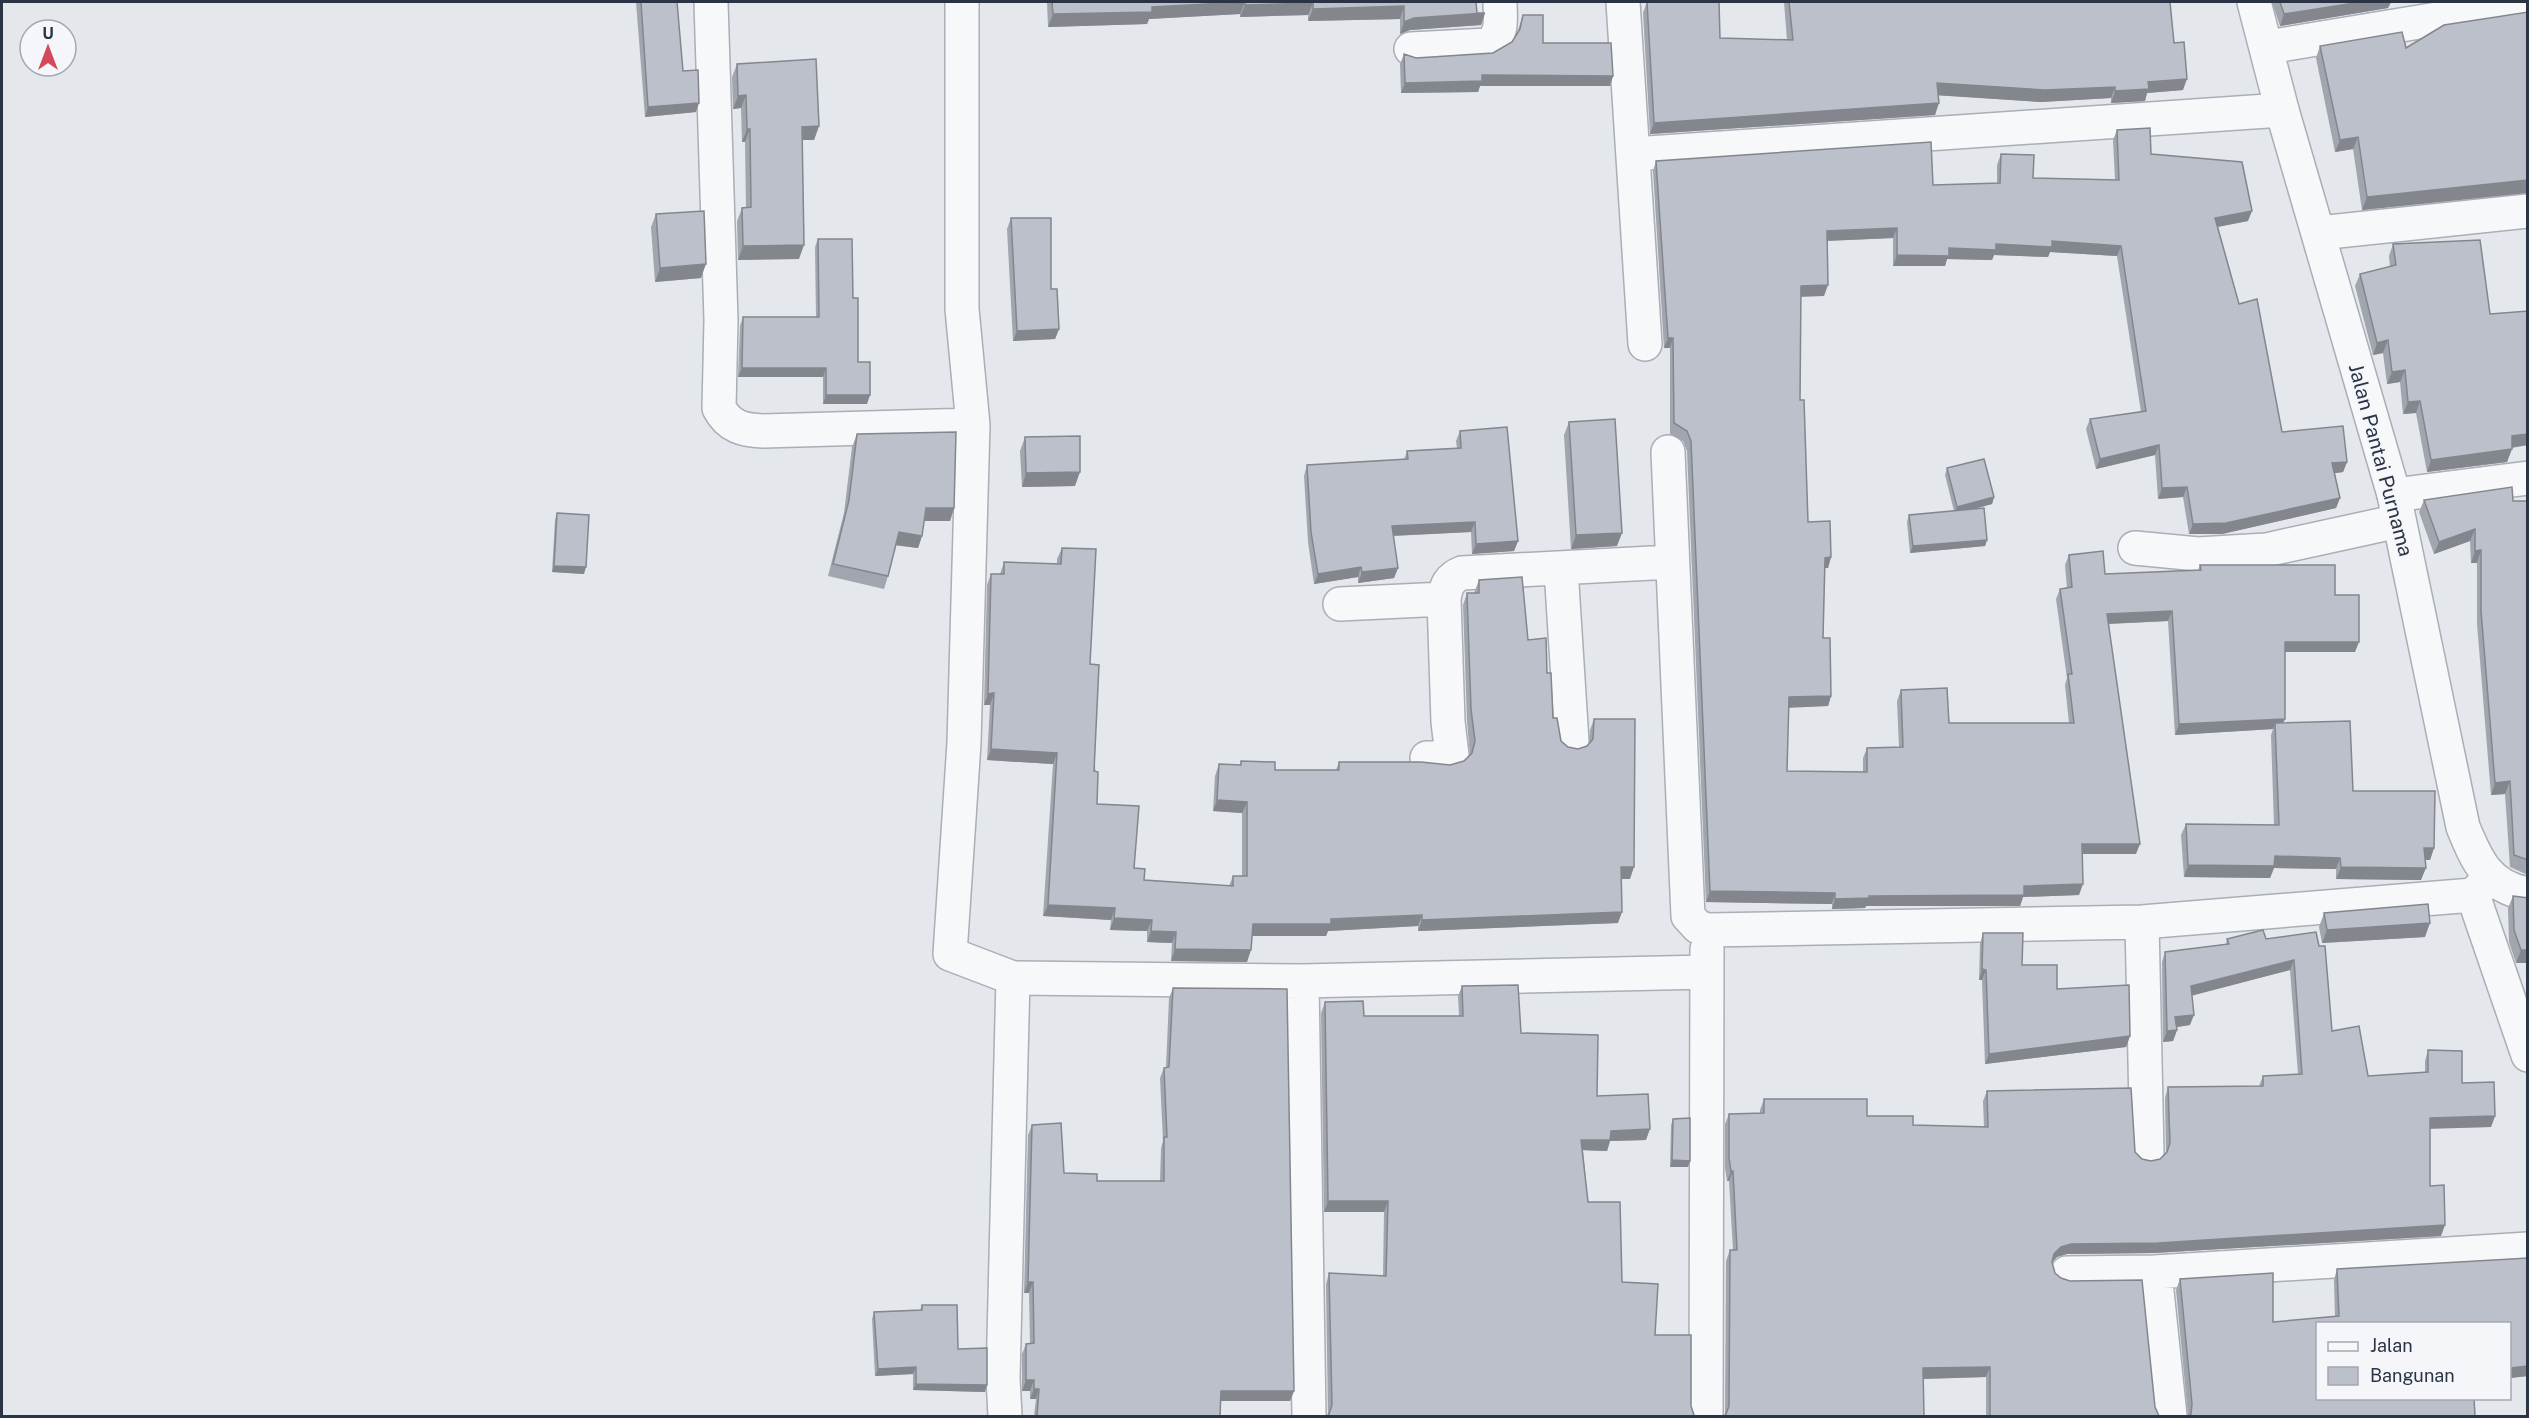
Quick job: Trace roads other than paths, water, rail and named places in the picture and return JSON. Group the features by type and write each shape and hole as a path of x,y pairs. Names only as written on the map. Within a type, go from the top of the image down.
{"street":[{"path":"711,2 721,320 719,408 725,419 743,430 763,431 973,425"},
{"path":"962,2 962,309 973,425 964,743 950,954 1013,978 1302,981 1707,972"},
{"path":"1411,50 1488,45 1498,37 1500,2"},
{"path":"1623,2 1644,344"},
{"name":"Jalan Pantai Purnama","path":"2254,2 2268,47 2282,110 2397,508 2463,827 2476,858 2482,886 2528,894"},
{"path":"2268,47 2528,4"},
{"path":"1633,154 2282,110"},
{"path":"2319,233 2528,211"},
{"path":"1668,452 1688,916 1698,927 1708,930 2142,922 2482,886 2528,1055"},
{"path":"2135,548 2198,554 2266,550 2397,508 2528,478"},
{"path":"1427,758 1445,758 1452,755 1448,722 1444,599 1449,581 1462,573 1671,562"},
{"path":"1561,569 1572,742"},
{"path":"1340,604 1444,599"},
{"path":"2142,922 2147,1153"},
{"path":"1706,1416 1708,930"},
{"path":"1005,1416 1003,1378 1013,978"},
{"path":"1302,981 1310,1416"},
{"path":"2067,1273 2155,1272 2528,1249"},
{"path":"2155,1272 2170,1416"}]}
